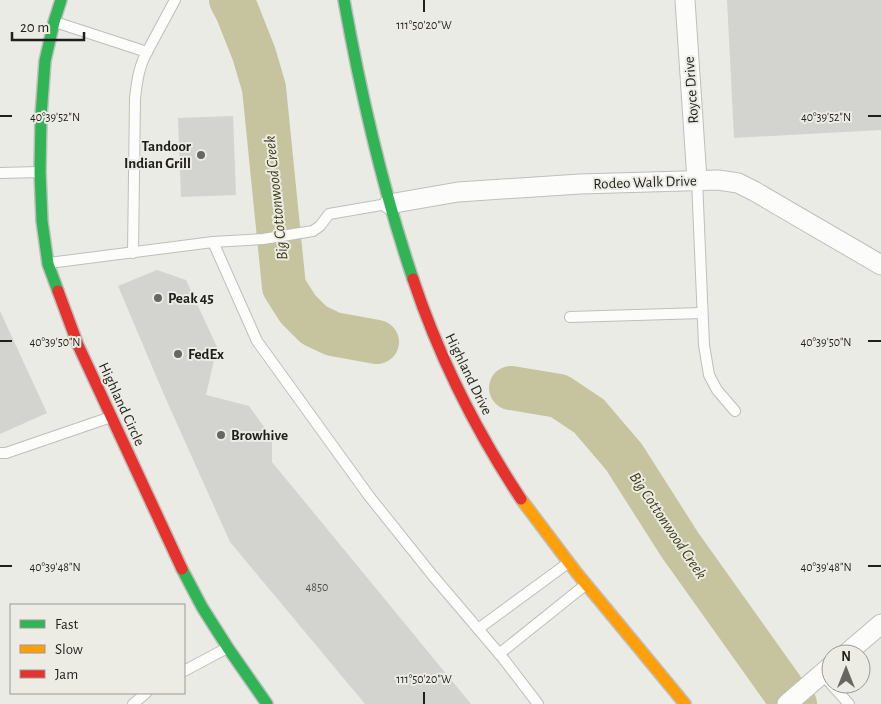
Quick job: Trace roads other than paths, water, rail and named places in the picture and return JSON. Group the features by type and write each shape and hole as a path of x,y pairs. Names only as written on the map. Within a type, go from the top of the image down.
{"main road":[{"name":"Highland Circle","path":"61,0 45,61 41,116 40,172 42,220 48,264 78,344 181,567 202,608 267,704"},
{"name":"Highland Drive","path":"344,0 366,114 401,248 419,300 461,397 487,445 540,526 568,563 685,704"}],"street":[{"name":"Royce Drive","path":"686,0 697,180"},
{"name":"Rodeo Walk Drive","path":"389,204 458,192 580,184 718,180 738,183 746,187 881,265"},
{"path":"858,644 881,624"},
{"path":"788,704 821,674"}],"lane":[{"path":"132,253 135,98 138,74 142,60 175,0"},
{"path":"54,22 147,52"},
{"path":"0,173 40,172"},
{"path":"697,180 704,345 710,375 717,390 735,411"},
{"path":"48,264 213,242 263,239 313,231 320,226 329,214 389,204"},
{"path":"213,242 258,341 370,496 538,704"},
{"path":"570,317 702,313"},
{"path":"0,454 112,417"},
{"path":"478,629 568,563"},
{"path":"499,654 586,584"},
{"path":"185,670 228,648"},
{"path":"133,704 145,694"}],"waterway":[{"name":"Big Cottonwood Creek","path":"231,0 254,54 264,88 284,287 298,309 314,325 333,334 377,342"},
{"name":"Big Cottonwood Creek","path":"511,388 559,396 589,416 624,457 680,545 795,704"}],"place":[{"name":"Tandoor Indian Grill","path":"201,155"},
{"name":"Peak 45","path":"158,298"},
{"name":"FedEx","path":"178,354"},
{"name":"Browhive","path":"221,435"}]}
